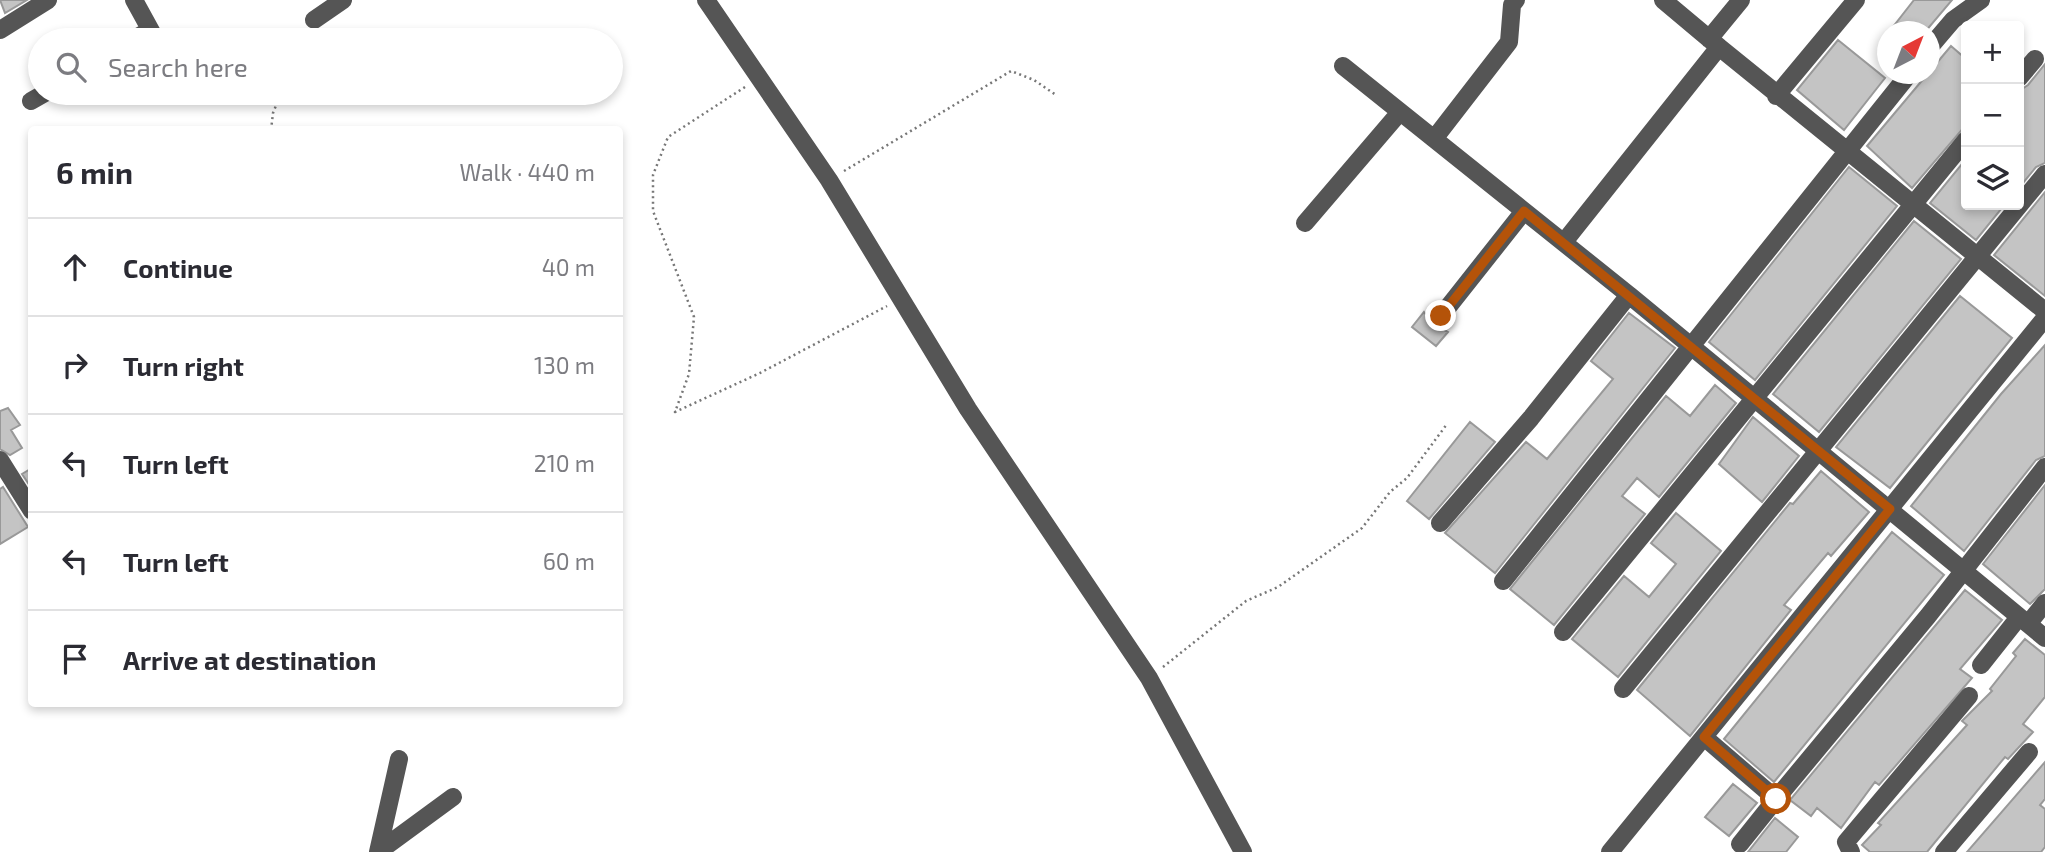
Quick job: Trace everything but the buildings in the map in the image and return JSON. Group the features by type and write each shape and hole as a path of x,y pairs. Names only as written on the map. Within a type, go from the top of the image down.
{"street":[{"path":"0,30 48,0"},
{"path":"134,0 149,28"},
{"path":"314,20 343,0"},
{"path":"706,0 829,180 968,409 1149,678 1243,852"},
{"path":"1434,139 1509,42 1512,5 1516,0"},
{"path":"1663,0 1776,96 1913,202 2045,311"},
{"path":"1564,242 1714,43 1741,0"},
{"path":"1776,96 1856,0"},
{"path":"1940,35 1953,20 1981,0"},
{"path":"2024,72 2035,59"},
{"path":"1343,66 1692,345 2045,638"},
{"path":"1503,581 1901,84"},
{"path":"1305,223 1400,112"},
{"path":"1563,632 1961,146"},
{"path":"1623,689 2045,174"},
{"path":"1441,316 1524,211"},
{"path":"1440,523 1531,418 1629,295"},
{"path":"1610,852 2045,318"},
{"path":"0,460 28,505"},
{"path":"1740,844 2045,467"},
{"path":"1981,665 2024,620 2045,603"},
{"path":"1852,852 1846,842 1969,696"},
{"path":"1704,737 1776,799"},
{"path":"1944,852 2029,752"},
{"path":"378,852 399,759"},
{"path":"378,852 453,797"}],"path":[{"path":"829,180 1011,71 1034,80 1056,95"},
{"path":"759,77 668,137 653,175 653,211 694,317 689,374 675,412 760,373 903,298"},
{"path":"271,126 276,105"},
{"path":"1149,678 1246,601 1278,587 1362,528 1390,492 1407,478 1447,424"}],"route":[{"path":"1441,316 1524,211 1692,345 1890,509 1704,737 1776,799"}]}
